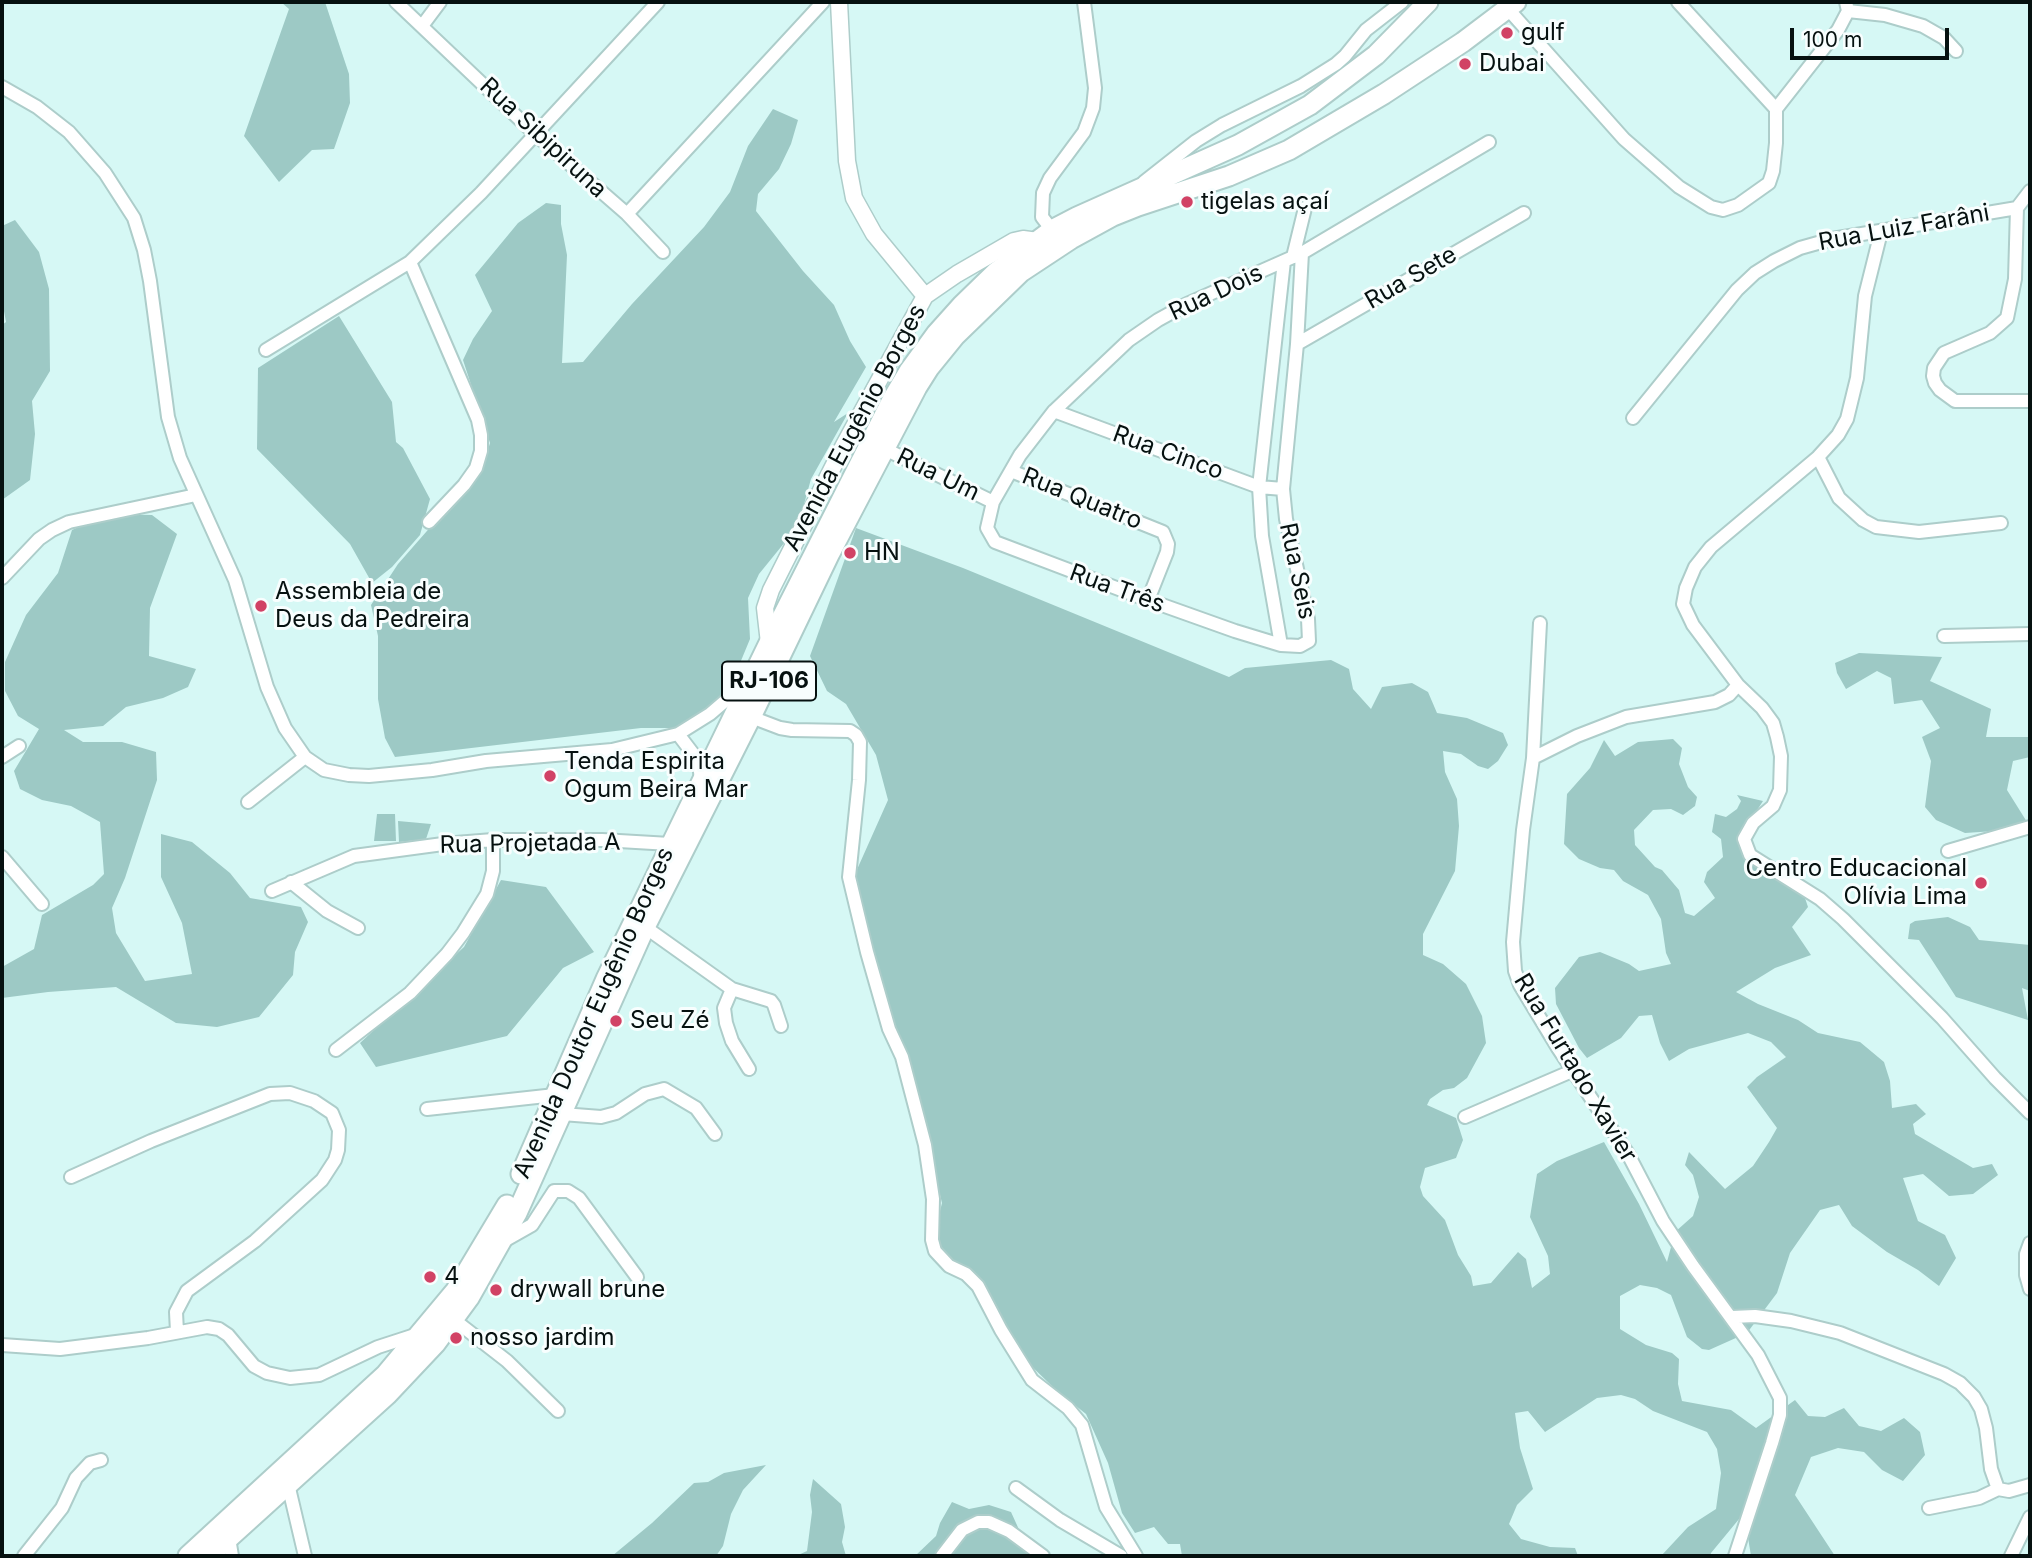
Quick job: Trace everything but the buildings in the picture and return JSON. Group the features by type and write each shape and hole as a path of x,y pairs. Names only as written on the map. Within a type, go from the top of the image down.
{"highway":[{"name":"Avenida Doutor Eugênio Borges","path":"188,1556 385,1375 456,1290 506,1208 606,979 670,844 867,446 909,371 962,305 996,272 1045,236 1133,191 1238,145 1310,105 1376,55 1405,11 1429,2"},
{"path":"1310,105 1335,95 1384,55 1439,2"},
{"path":"1272,157 1296,137 1465,30 1487,8 1488,2"},
{"name":"Avenida Doutor Eugênio Borges","path":"209,1556 230,1547 288,1484 387,1395 436,1343 469,1298 502,1242 645,927 883,448 929,368 970,318 1041,257 1113,216 1161,197 1229,176 1318,134 1463,42 1512,5"}],"main road":[{"path":"839,2 847,161 854,198 874,234 925,296"},
{"name":"Avenida Eugênio Borges","path":"769,643 765,608 771,590 837,457 925,296 1014,241 1045,236"}],"street":[{"name":"Rua Sibipiruna","path":"396,2 534,133 627,214 663,252"},
{"path":"422,26 440,2"},
{"path":"266,350 410,262 481,193 658,2"},
{"path":"627,214 823,2"},
{"path":"1045,236 1042,217 1043,193 1050,178 1084,132 1093,108 1095,88 1084,2"},
{"path":"1133,191 1196,141 1222,125 1301,86 1336,64 1366,30 1405,11 1416,2"},
{"path":"1678,2 1776,109"},
{"path":"1512,5 1624,139 1679,187 1711,208 1730,209 1769,183 1774,162 1776,109 1838,30 1847,7 1923,26 1944,38 1956,51"},
{"path":"2,88 37,107 69,132 105,173 129,208 140,234 148,271 168,417 180,458 235,580 267,688 285,728 305,757 324,771 369,776 486,761 612,750 678,734 710,714 754,676"},
{"name":"Rua Dois","path":"993,502 1011,471 1054,411 1129,340 1187,304 1293,257 1489,142"},
{"name":"Rua Luiz Farâni","path":"1633,418 1737,290 1755,273 1800,248 1832,239 2017,208 2030,191"},
{"name":"Rua Seis","path":"1293,257 1297,344 1283,489 1286,519 1310,634 1308,641 1300,646 1281,645 1262,536 1259,487 1293,257 1304,208"},
{"path":"2017,208 2015,279 2007,318 1990,332 1944,353 1934,368 1933,376 1940,390 1955,401 2030,401"},
{"name":"Rua Sete","path":"1297,344 1524,213"},
{"path":"1881,232 1865,296 1853,399 1847,419 1838,435 1818,457 1711,547 1695,567 1683,604 1686,615 1738,685 1773,723 1782,756 1781,784 1773,806 1753,823 1744,839 1750,855 1821,899 1942,1018 1995,1078 2028,1105"},
{"path":"410,262 478,419 481,435 481,451 476,468 464,485 429,522"},
{"name":"Rua Cinco","path":"1054,411 1259,487 1283,489"},
{"name":"Rua Um","path":"883,448 993,502"},
{"path":"1818,457 1839,498 1863,520 1876,527 1919,532 2001,523"},
{"name":"Rua Quatro","path":"1011,471 1163,532 1168,544 1167,552 1148,600"},
{"path":"2,578 39,539 69,522 196,495"},
{"name":"Rua Três","path":"993,502 987,528 995,542 1148,600 1281,645"},
{"name":"Rua Furtado Xavier","path":"1541,623 1533,758 1523,830 1513,956 1520,985 1572,1071 1628,1154 1663,1221 1732,1317 1763,1364 1780,1398 1777,1424 1735,1556"},
{"path":"1944,636 2030,634"},
{"path":"1533,758 1626,716 1715,702 1729,695 1738,685"},
{"path":"751,717 792,730 850,731 860,742 849,877 867,952 889,1029 902,1057 925,1145 933,1199 932,1240 935,1251 949,1266 966,1274 978,1286 1032,1380 1068,1408 1082,1425 1107,1507 1136,1556"},
{"path":"678,734 699,765 702,784"},
{"path":"2,757 19,746"},
{"path":"248,802 305,757"},
{"path":"1948,851 2030,827"},
{"path":"336,1050 410,993 463,933 487,894 493,872 493,840"},
{"name":"Rua Projetada A","path":"272,891 354,856 493,840 670,844"},
{"path":"2,857 42,904"},
{"path":"291,882 327,911 358,928"},
{"path":"645,927 732,989 771,1001 781,1026"},
{"path":"732,989 724,1008 726,1023 732,1041 749,1069"},
{"path":"1465,1116 1572,1071"},
{"path":"562,1114 601,1117 616,1113 645,1094 664,1089 696,1108 715,1134"},
{"path":"71,1177 150,1141 270,1094 290,1093 314,1101 332,1114 339,1130 338,1150 322,1180 255,1241 187,1291 176,1312 177,1332"},
{"path":"427,1109 555,1095"},
{"path":"502,1242 532,1225 554,1191 568,1191 579,1198 637,1277"},
{"path":"2030,1243 2026,1254 2026,1275 2030,1289"},
{"path":"1732,1317 1755,1316 1791,1321 1840,1333 1944,1374 1960,1383 1981,1409 1991,1469 1998,1489"},
{"path":"453,1319 507,1361 558,1411"},
{"path":"2,1345 60,1349 148,1338 207,1327 219,1329 254,1366 267,1373 290,1378 319,1375 378,1347 422,1333"},
{"path":"24,1556 62,1508 76,1478 90,1463 101,1460"},
{"path":"288,1484 305,1556"},
{"path":"1929,1507 1979,1498 1998,1489 2009,1491 2030,1485"},
{"path":"1016,1488 1060,1520 1121,1556"},
{"path":"2011,1556 2030,1517"},
{"path":"942,1556 962,1530 978,1522 989,1522 1009,1531 1043,1556"}],"shaded area":[{"path":"281,2 325,2 349,74 350,103 334,149 312,150 279,182 244,136 289,9"},
{"path":"773,109 798,120 791,144 779,169 758,194 756,211 803,271 834,305 850,341 866,367 834,422 848,413 811,479 798,526 759,574 748,598 750,639 733,680 724,693 700,713 674,728 641,728 395,757 385,738 378,699 378,636 371,605 398,564 483,467 490,443 463,360 492,311 475,275 518,223 546,203 561,205 561,224 567,255 562,363 583,362 632,304 704,227 730,192 748,146"},
{"path":"15,220 39,252 49,289 50,371 32,401 35,434 30,480 2,500 2,325 6,322 2,300 2,226"},
{"path":"339,316 392,402 396,442 403,448 430,499 420,535 392,567 372,583 350,544 257,449 258,368"},
{"path":"106,514 152,515 177,534 150,608 149,656 196,669 188,687 163,698 126,707 103,726 64,730 83,742 122,742 156,752 157,780 125,878 112,908 116,933 145,981 192,974 182,923 161,877 161,834 192,842 230,873 250,898 301,907 308,922 295,952 293,975 259,1017 217,1027 176,1023 116,987 2,998 2,967 34,949 42,915 93,885 104,874 100,822 71,806 42,800 20,789 14,771 39,729 18,716 5,691 5,662 26,615 58,573 72,530"},
{"path":"856,528 963,568 1229,677 1245,668 1331,660 1349,669 1353,689 1371,709 1382,687 1412,683 1428,692 1437,713 1467,718 1503,733 1508,745 1498,761 1488,769 1478,766 1461,754 1443,751 1445,772 1457,799 1459,826 1455,871 1423,934 1423,955 1443,964 1466,984 1482,1016 1486,1043 1467,1078 1454,1088 1443,1090 1430,1099 1427,1105 1456,1118 1463,1140 1456,1158 1425,1168 1420,1187 1423,1196 1445,1220 1473,1286 1491,1283 1518,1252 1526,1259 1532,1288 1550,1274 1548,1256 1530,1217 1537,1174 1557,1161 1604,1142 1639,1204 1667,1262 1675,1232 1693,1216 1699,1197 1693,1175 1685,1165 1689,1152 1725,1189 1753,1166 1769,1142 1777,1128 1747,1087 1786,1057 1771,1042 1748,1033 1689,1049 1669,1061 1660,1043 1652,1015 1639,1016 1621,1038 1587,1058 1556,1004 1555,988 1579,957 1600,952 1639,971 1671,964 1666,953 1661,919 1648,895 1623,881 1614,870 1600,868 1579,859 1564,844 1567,794 1590,768 1604,740 1615,756 1638,742 1673,739 1682,748 1679,764 1688,787 1697,797 1695,806 1683,815 1671,809 1653,810 1634,830 1635,845 1679,890 1685,913 1694,916 1715,898 1704,882 1707,872 1723,857 1721,839 1712,832 1715,814 1726,817 1737,809 1741,801 1737,795 1763,801 1750,821 1750,853 1792,879 1805,898 1808,907 1792,927 1811,955 1775,968 1736,992 1798,1020 1818,1033 1860,1042 1884,1062 1890,1081 1892,1108 1916,1104 1926,1114 1913,1124 1915,1134 1973,1168 1992,1164 1998,1175 1973,1194 1949,1196 1923,1174 1903,1178 1918,1221 1945,1235 1956,1258 1939,1286 1852,1226 1839,1205 1820,1210 1790,1253 1777,1293 1747,1333 1709,1350 1702,1349 1687,1337 1671,1295 1657,1288 1640,1285 1620,1296 1620,1329 1646,1345 1672,1353 1679,1359 1678,1384 1682,1401 1731,1410 1756,1428 1795,1400 1808,1416 1825,1417 1844,1408 1859,1426 1881,1431 1904,1418 1920,1432 1925,1455 1903,1481 1882,1470 1864,1452 1838,1448 1811,1457 1795,1495 1835,1556 1751,1556 1744,1513 1710,1556 1661,1556 1688,1527 1716,1509 1721,1473 1717,1449 1707,1432 1621,1395 1597,1398 1545,1432 1528,1411 1515,1413 1520,1448 1533,1489 1517,1505 1509,1524 1521,1539 1550,1547 1575,1548 1578,1556 1182,1556 1180,1544 1168,1544 1154,1527 1135,1533 1122,1513 1108,1463 1086,1414 1056,1390 1019,1354 995,1305 965,1268 942,1258 935,1231 942,1203 905,1053 875,971 862,922 855,874 888,800 876,755 846,704 827,691 810,656"},
{"path":"1859,653 1942,657 1930,681 1991,709 1986,737 2030,737 2030,757 2013,761 2007,790 2027,822 1995,831 1965,833 1936,820 1925,807 1931,761 1922,737 1940,728 1922,700 1894,704 1891,678 1877,671 1846,689 1835,663"},
{"path":"377,814 395,814 396,841 374,841"},
{"path":"398,821 431,824 426,839 399,842"},
{"path":"501,880 546,887 594,952 563,968 507,1036 376,1067 360,1043 464,947"},
{"path":"1948,917 1970,927 1979,940 2030,945 2030,991 2022,988 2028,1020 1956,997 1919,940 1908,939 1910,924 1915,921"},
{"path":"766,1465 743,1490 731,1514 723,1546 716,1556 612,1556 694,1483 708,1482 724,1473"},
{"path":"813,1479 841,1504 845,1527 842,1542 846,1556 796,1556 807,1551"},
{"path":"952,1502 969,1509 989,1505 1011,1512 1031,1556 915,1556 936,1536"}],"place":[{"name":"gulf","path":"1507,33"},
{"name":"Dubai","path":"1465,64"},
{"name":"tigelas açaí","path":"1187,202"},
{"name":"HN","path":"850,553"},
{"name":"Assembleia de Deus da Pedreira","path":"261,606"},
{"name":"Tenda Espirita Ogum Beira Mar","path":"550,776"},
{"name":"Centro Educacional Olívia Lima","path":"1981,883"},
{"name":"Seu Zé","path":"616,1021"},
{"name":"4","path":"430,1277"},
{"name":"drywall brune","path":"496,1290"},
{"name":"nosso jardim","path":"456,1338"}]}
